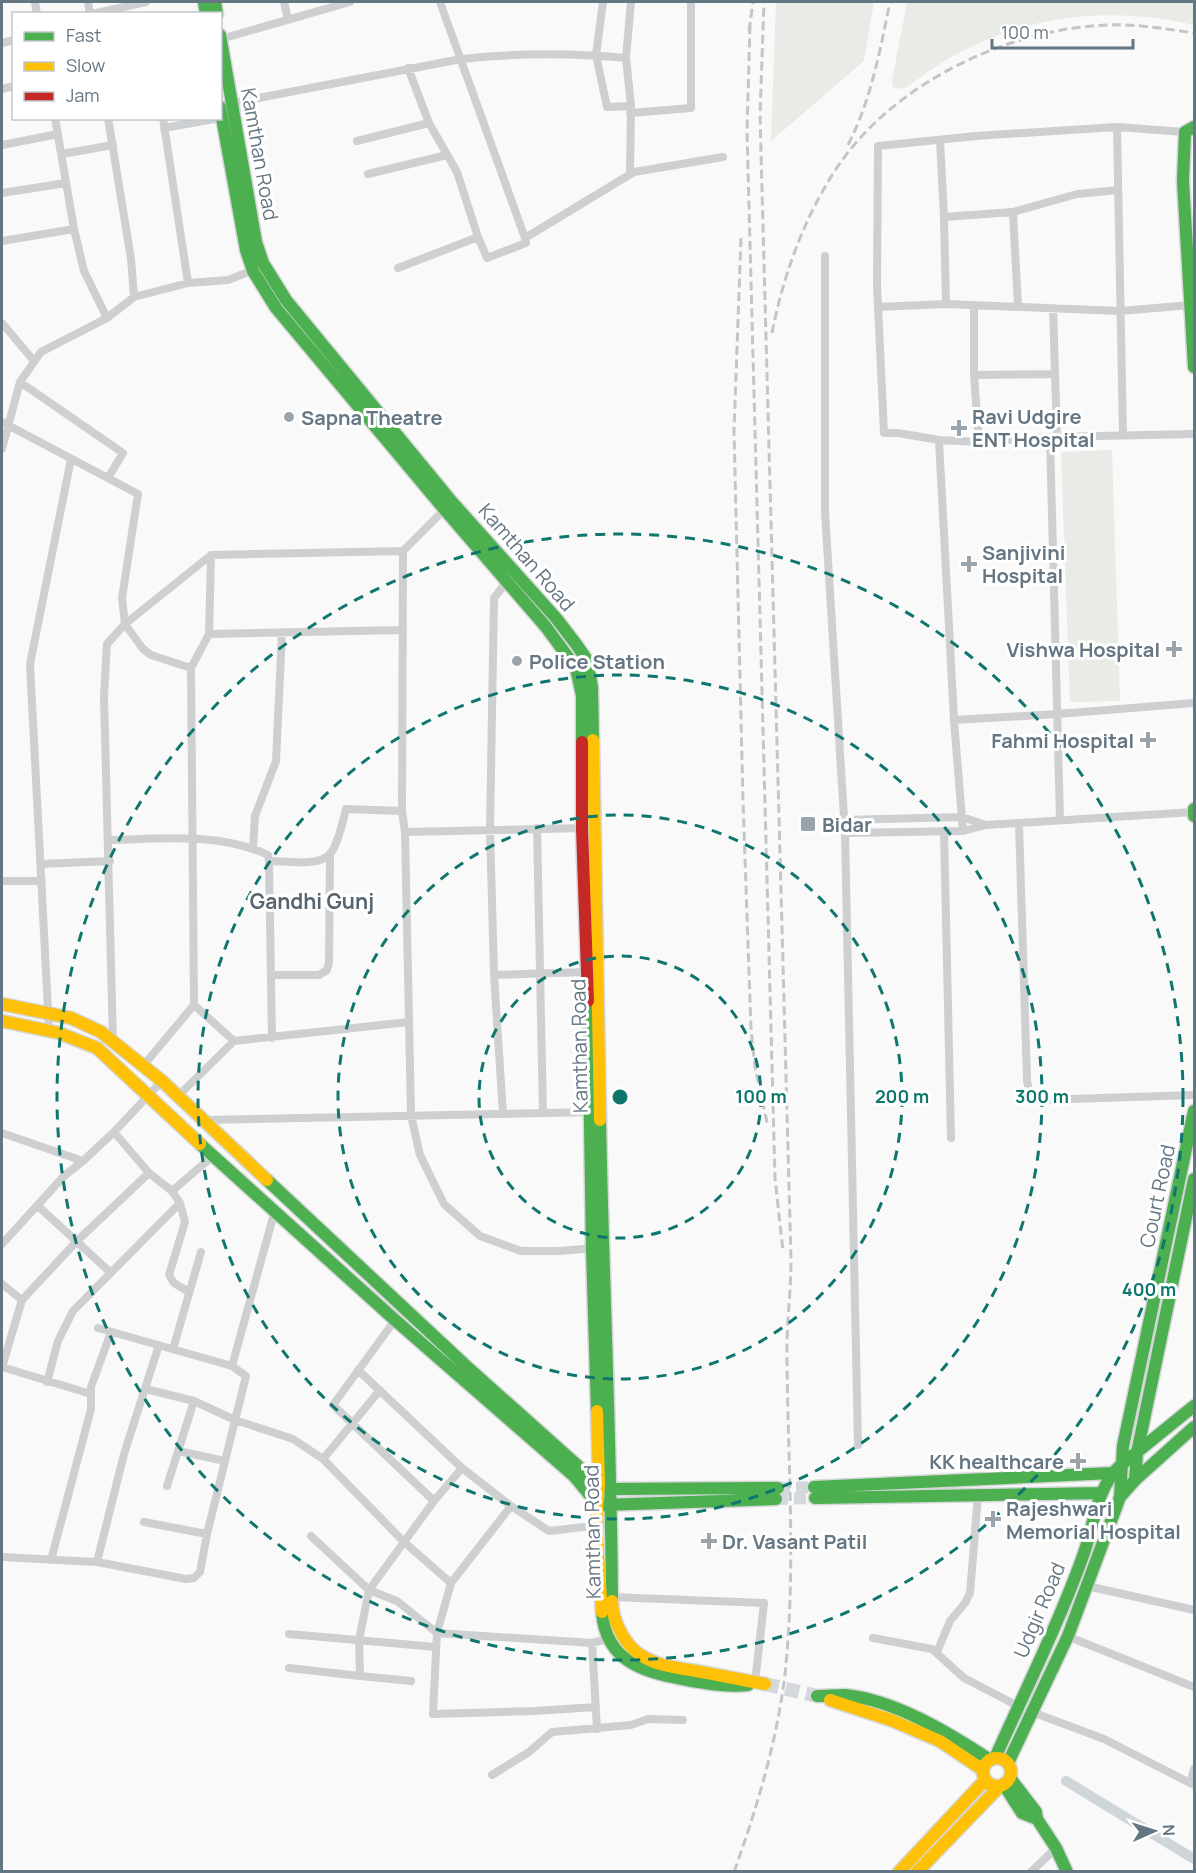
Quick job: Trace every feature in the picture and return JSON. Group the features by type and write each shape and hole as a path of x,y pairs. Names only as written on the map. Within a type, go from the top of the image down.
{"main road":[{"name":"Kamthan Road","path":"222,112 245,186 256,242 263,263 286,300 336,370 449,506 511,577 556,618 587,660 592,687 588,828 588,972 595,1111"},
{"name":"Kamthan Road","path":"222,112 234,194 253,271 276,308 336,370"},
{"path":"1190,129 1183,181 1194,367"},
{"name":"Kamthan Road","path":"588,828 595,1111 599,1484 604,1505 610,1524 611,1597 609,1619 608,1639 622,1657 633,1665 658,1675 732,1687 765,1684 669,1666 644,1657 632,1648 609,1619 596,1526 604,1505 611,1489 597,1248"},
{"path":"2,1004 49,1013 90,1025 114,1042 162,1081 465,1365 599,1484 611,1489 777,1494 604,1505 574,1476 395,1320 93,1046 61,1033 2,1021"},
{"name":"Court Road","path":"1116,1469 1123,1446 1194,1111"},
{"path":"1135,1480 1137,1453 1194,1179"},
{"path":"1172,1216 1186,1221"},
{"name":"Udgir Road","path":"899,1872 988,1767 1054,1627 1083,1556 1102,1493 1116,1469 1194,1406"},
{"name":"Udgir Road","path":"1008,1763 1068,1636 1120,1497 1135,1480 1194,1427"},
{"path":"1102,1493 978,1495 815,1492 1116,1469 1120,1497"},
{"path":"988,1767 940,1741 891,1720 817,1696 848,1695 890,1707 937,1727 988,1767 990,1785 1004,1783"},
{"path":"917,1872 1004,1783 1011,1773 1008,1763 1000,1758 988,1767"},
{"path":"1004,1783 1036,1812 1037,1819 1056,1848 1067,1872"}],"street":[{"path":"100,12 144,2"},
{"path":"284,2 288,19"},
{"path":"222,37 350,2"},
{"path":"408,68 429,123 457,172 478,237 488,258 526,243 440,2"},
{"path":"603,2 596,56 607,107 631,110 691,108 691,2"},
{"path":"630,174 631,110 626,58 631,2"},
{"path":"222,112 408,68 461,59 497,55 626,58"},
{"path":"55,120 74,229 84,272 107,318"},
{"path":"108,120 131,259 134,297"},
{"path":"179,120 163,123 188,283"},
{"path":"357,141 429,123"},
{"path":"1190,129 1117,127 976,135 879,146 878,307 884,433 979,442 1053,437 1194,434"},
{"path":"1117,127 1123,435"},
{"path":"2,145 58,134"},
{"path":"940,140 946,304"},
{"path":"62,154 112,145"},
{"path":"368,174 447,155"},
{"path":"525,238 634,172 723,157"},
{"path":"2,193 66,183"},
{"path":"944,217 1013,212 1077,194 1118,190"},
{"path":"1013,212 1018,306"},
{"path":"2,241 74,229"},
{"path":"398,268 478,237"},
{"path":"825,256 825,512 844,833 858,1445"},
{"path":"2,449 5,424 20,382 41,352 107,318 134,297 188,283 228,280 253,271 263,263"},
{"path":"878,307 946,304 1120,311 1191,305"},
{"path":"974,305 974,375 979,442"},
{"path":"1053,308 1056,714 1060,820"},
{"path":"2,322 34,361"},
{"path":"974,375 1055,374"},
{"path":"20,382 123,453 108,478"},
{"path":"5,424 138,494 122,598 125,624 143,649 151,655 191,668"},
{"path":"939,440 954,720 963,831"},
{"path":"49,1030 30,664 71,459"},
{"path":"114,1042 110,840 104,697 107,644 125,624 211,555 403,551 449,506"},
{"path":"403,551 402,811 405,832 411,1115 420,1155 444,1204 480,1236 521,1251 597,1248"},
{"path":"143,1066 194,1005 191,668 209,634 211,555"},
{"path":"503,1114 494,975 490,830 494,598 511,577"},
{"path":"209,634 403,630"},
{"path":"252,848 257,809 271,779 276,761 282,633"},
{"path":"954,720 1194,703"},
{"path":"271,975 319,975 327,970 330,855 346,809 402,811"},
{"path":"844,833 963,831 986,825 1194,812"},
{"path":"843,820 962,818 986,825"},
{"path":"1019,823 1029,1092 1038,1100 1194,1095"},
{"path":"537,828 543,1113"},
{"path":"405,832 588,828"},
{"path":"944,831 951,1138"},
{"path":"110,840 193,838 252,848 268,855 272,1038"},
{"path":"269,861 316,862 330,855"},
{"path":"41,864 110,861"},
{"path":"2,881 42,881"},
{"path":"494,975 588,972"},
{"path":"194,1005 234,1041"},
{"path":"177,1097 234,1041 409,1022"},
{"path":"4,1238 38,1206 64,1176 114,1132 162,1081"},
{"path":"201,1120 595,1111"},
{"path":"114,1132 149,1173 172,1191 180,1203 185,1222 169,1275 174,1283 189,1292"},
{"path":"2,1133 83,1161"},
{"path":"172,1191 214,1155"},
{"path":"91,1394 2,1367 22,1300 77,1241 149,1173"},
{"path":"47,1382 58,1341 73,1311 180,1203"},
{"path":"38,1206 111,1273"},
{"path":"232,1366 275,1210"},
{"path":"173,1349 201,1252"},
{"path":"2,1284 22,1300"},
{"path":"395,1320 333,1404 434,1501"},
{"path":"2,1557 97,1562 186,1579 194,1578 200,1572 207,1534 246,1376 232,1366 99,1328"},
{"path":"51,1560 91,1409 91,1387 111,1332"},
{"path":"97,1562 124,1454 159,1345"},
{"path":"358,1370 462,1468 511,1506 549,1531 610,1524"},
{"path":"146,1389 194,1401 235,1420 293,1440 323,1459 404,1542 451,1583"},
{"path":"323,1459 380,1390"},
{"path":"167,1486 194,1401"},
{"path":"178,1451 225,1461"},
{"path":"360,1676 359,1640 369,1590 434,1501 462,1468"},
{"path":"937,1652 950,1621 970,1593 978,1495"},
{"path":"511,1506 451,1583 437,1633 433,1714 596,1707"},
{"path":"144,1522 207,1534"},
{"path":"311,1536 369,1590 397,1601 437,1633 592,1643 608,1639"},
{"path":"1087,1586 1194,1610"},
{"path":"611,1597 764,1603 755,1682"},
{"path":"1054,1627 1068,1636 1194,1687"},
{"path":"289,1634 436,1647"},
{"path":"873,1638 932,1649 964,1678 1018,1706"},
{"path":"592,1643 597,1729"},
{"path":"289,1668 411,1682"},
{"path":"1032,1712 1104,1739 1192,1784 1194,1769"},
{"path":"492,1775 529,1752 552,1732 636,1724 648,1719 683,1720"},
{"path":"1031,1872 1056,1848"}],"shaded area":[{"path":"776,2 874,2 864,61 771,141"},
{"path":"907,2 1194,2 1194,25 1164,19 1103,15 1043,22 985,40 937,65 907,87 899,89 893,87 892,81"},
{"path":"1112,450 1120,701 1070,702 1061,452"}],"waterway":[{"path":"1066,1781 1194,1859"}],"tunnel":[{"path":"778,1488 814,1487"},
{"path":"776,1499 815,1498"},
{"path":"765,1684 817,1696"}],"railway":[{"path":"749,31 753,2"},
{"path":"734,1872 751,1823 777,1724 785,1674 791,1557 787,1348 791,1260 760,115 764,2"},
{"path":"848,145 869,93 890,2"},
{"path":"750,25 747,131 775,1178 783,1251"},
{"path":"772,333 782,290 796,248 814,207 836,169 860,139 888,111 920,87 956,66 993,49 1032,37 1071,29 1130,25 1194,33"},
{"path":"741,238 734,431 743,801 751,1029 755,1067 768,1127"}],"traffic: fast":[{"path":"204,2 206,12"},
{"path":"215,2 217,12"},
{"path":"222,46 256,242 263,263 286,300 452,502 556,618 576,644 587,660 592,687 593,740"},
{"path":"222,118 246,250 253,271 276,308 546,627 576,668 582,696 582,742"},
{"path":"1194,127 1185,132 1183,181 1194,367"},
{"path":"1194,809 1194,816"},
{"path":"588,1001 597,1411"},
{"path":"1120,1497 1123,1446 1194,1111"},
{"path":"600,1120 612,1601"},
{"path":"200,1144 395,1320 574,1476 598,1505"},
{"path":"1135,1480 1137,1453 1194,1179"},
{"path":"267,1180 465,1365 587,1474 604,1485"},
{"path":"995,1758 1063,1607 1083,1556 1106,1484 1121,1465 1194,1406"},
{"path":"1008,1763 1068,1636 1120,1497 1135,1480 1194,1427"},
{"path":"814,1487 1112,1473"},
{"path":"611,1489 778,1488"},
{"path":"815,1498 1102,1493"},
{"path":"603,1505 776,1499"},
{"path":"602,1612 605,1630 612,1644 632,1663 646,1670 692,1681 748,1685"},
{"path":"817,1696 845,1695 883,1703 921,1719 990,1760"},
{"path":"1010,1778 1036,1812 1037,1819 1056,1848 1067,1872"},
{"path":"1004,1785 1022,1813 1037,1819"}],"traffic: slow":[{"path":"593,740 600,1120"},
{"path":"2,1004 71,1018 101,1032 162,1081 267,1180"},
{"path":"2,1021 59,1033 97,1048 200,1144"},
{"path":"597,1411 599,1484 596,1526 602,1612"},
{"path":"612,1601 614,1617 625,1639 636,1652 648,1659 668,1666 765,1684"},
{"path":"830,1700 891,1720 940,1741 983,1770"},
{"path":"997,1758 1007,1762 1011,1772 1007,1782 997,1786 987,1782 983,1772 987,1762 997,1758"},
{"path":"899,1872 985,1780"},
{"path":"917,1872 999,1787"}],"traffic: jam":[{"path":"582,742 582,828 588,1001"}],"place":[{"name":"Sapna Theatre","path":"289,417"},
{"name":"Ravi Udgire ENT Hospital","path":"959,428"},
{"name":"Sanjivini Hospital","path":"969,564"},
{"name":"Vishwa Hospital","path":"1174,649"},
{"name":"Police Station","path":"517,661"},
{"name":"Fahmi Hospital","path":"1148,740"},
{"name":"Bidar","path":"808,824"},
{"name":"KK healthcare","path":"1078,1461"},
{"name":"Rajeshwari Memorial Hospital","path":"993,1519"},
{"name":"Dr. Vasant Patil","path":"709,1541"}],"district":[{"name":"Gandhi Gunj","path":"312,901"}]}
